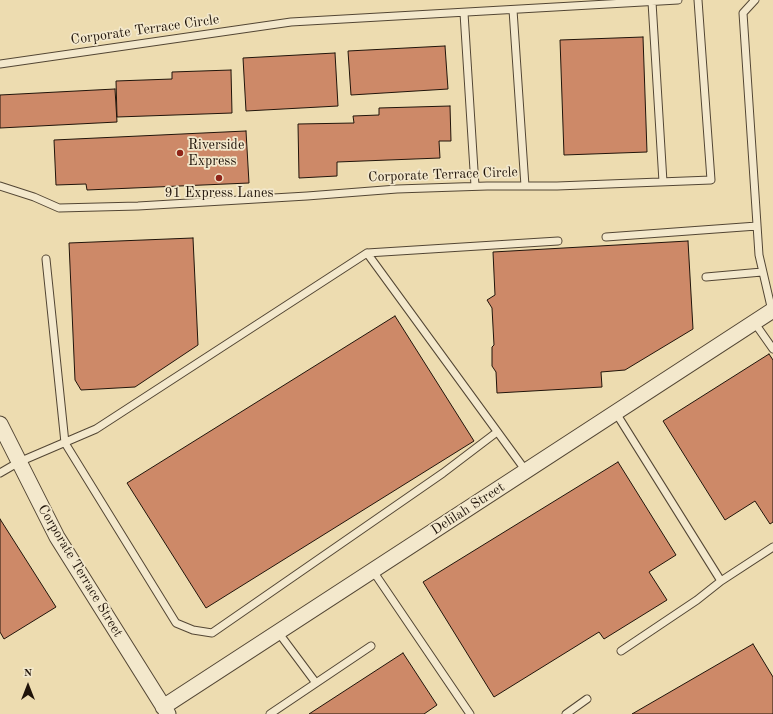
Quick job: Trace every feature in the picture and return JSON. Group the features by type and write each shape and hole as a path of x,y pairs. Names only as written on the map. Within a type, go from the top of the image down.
{"street":[{"name":"Delilah Street","path":"165,710 278,632 773,310"},
{"name":"Corporate Terrace Street","path":"0,424 57,537 165,710"}],"lane":[{"name":"Corporate Terrace Circle","path":"0,64 291,22 678,0"},
{"name":"Corporate Terrace Circle","path":"0,186 34,196 59,208 138,206 397,189 711,180 698,0"},
{"path":"755,0 743,13 758,255 773,310"},
{"path":"652,2 663,182"},
{"path":"513,10 524,186"},
{"path":"464,13 475,186"},
{"path":"606,237 757,226"},
{"path":"0,473 19,462 96,429 367,253 558,240"},
{"path":"367,253 526,471"},
{"path":"46,259 65,443 176,623 193,630 212,633 443,473 497,432"},
{"path":"706,277 762,272"},
{"path":"754,322 773,349"},
{"path":"616,413 721,581"},
{"path":"622,650 697,600 721,581 773,547"},
{"path":"373,571 470,714"},
{"path":"278,632 316,683"},
{"path":"270,714 371,646"},
{"path":"566,714 587,699"}],"building":[{"path":"643,37 647,152 564,155 560,40"},
{"path":"445,46 448,89 351,95 348,51"},
{"path":"335,53 338,106 246,111 243,58"},
{"path":"231,70 232,113 117,117 116,81 172,79 172,72"},
{"path":"115,89 117,122 0,128 0,95"},
{"path":"450,106 451,141 439,141 440,158 337,162 337,176 299,178 298,124 354,123 353,116 379,115 379,108"},
{"path":"246,131 249,183 87,190 86,184 56,185 54,140"},
{"path":"193,238 198,345 135,387 81,390 75,380 69,243"},
{"path":"688,241 693,329 625,370 601,372 602,387 497,393 496,372 492,366 492,347 494,345 492,308 487,300 495,295 493,252"},
{"path":"395,316 474,441 206,608 127,483"},
{"path":"769,354 773,360 773,522 770,524 755,501 725,520 663,421"},
{"path":"618,462 676,555 649,572 667,600 604,639 599,632 494,697 423,582"},
{"path":"0,519 56,607 4,639 0,632"},
{"path":"753,644 773,677 773,714 632,714"},
{"path":"403,653 437,705 424,714 309,714"}],"place":[{"name":"Riverside Express","path":"180,153"},
{"name":"91 Express Lanes","path":"219,178"}]}
